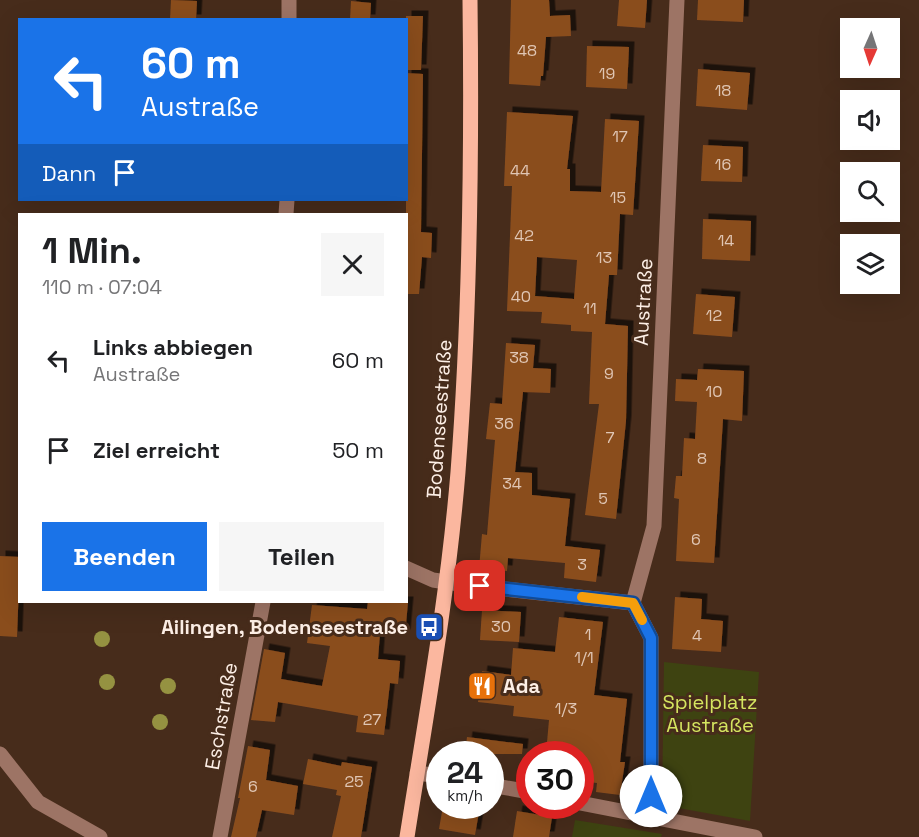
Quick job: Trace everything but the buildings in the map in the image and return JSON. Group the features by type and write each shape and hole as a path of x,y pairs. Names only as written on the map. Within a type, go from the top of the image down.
{"main road":[{"name":"Bodenseestraße","path":"407,837 446,582 465,364 472,162 470,0"}],"street":[{"path":"289,18 290,0"},
{"name":"Austraße","path":"633,603 654,526 677,0"},
{"path":"408,569 434,580 446,582 633,603 651,638 651,819"},
{"name":"Eschstraße","path":"220,837 263,603"},
{"path":"0,754 38,801 100,837"},
{"path":"417,773 426,774"},
{"path":"594,806 651,819 755,837"}],"green space":[{"name":"Spielplatz Austraße","path":"664,662 759,672 750,821 662,805"},
{"path":"575,820 662,834 661,837 572,837"}],"slow traffic":[{"path":"582,597 633,603 642,620"}],"place":[{"name":"Ailingen, Bodenseestraße","path":"429,627"},
{"name":"Ada","path":"482,686"}],"route":[{"path":"480,586 633,603 651,638 651,796"}]}
